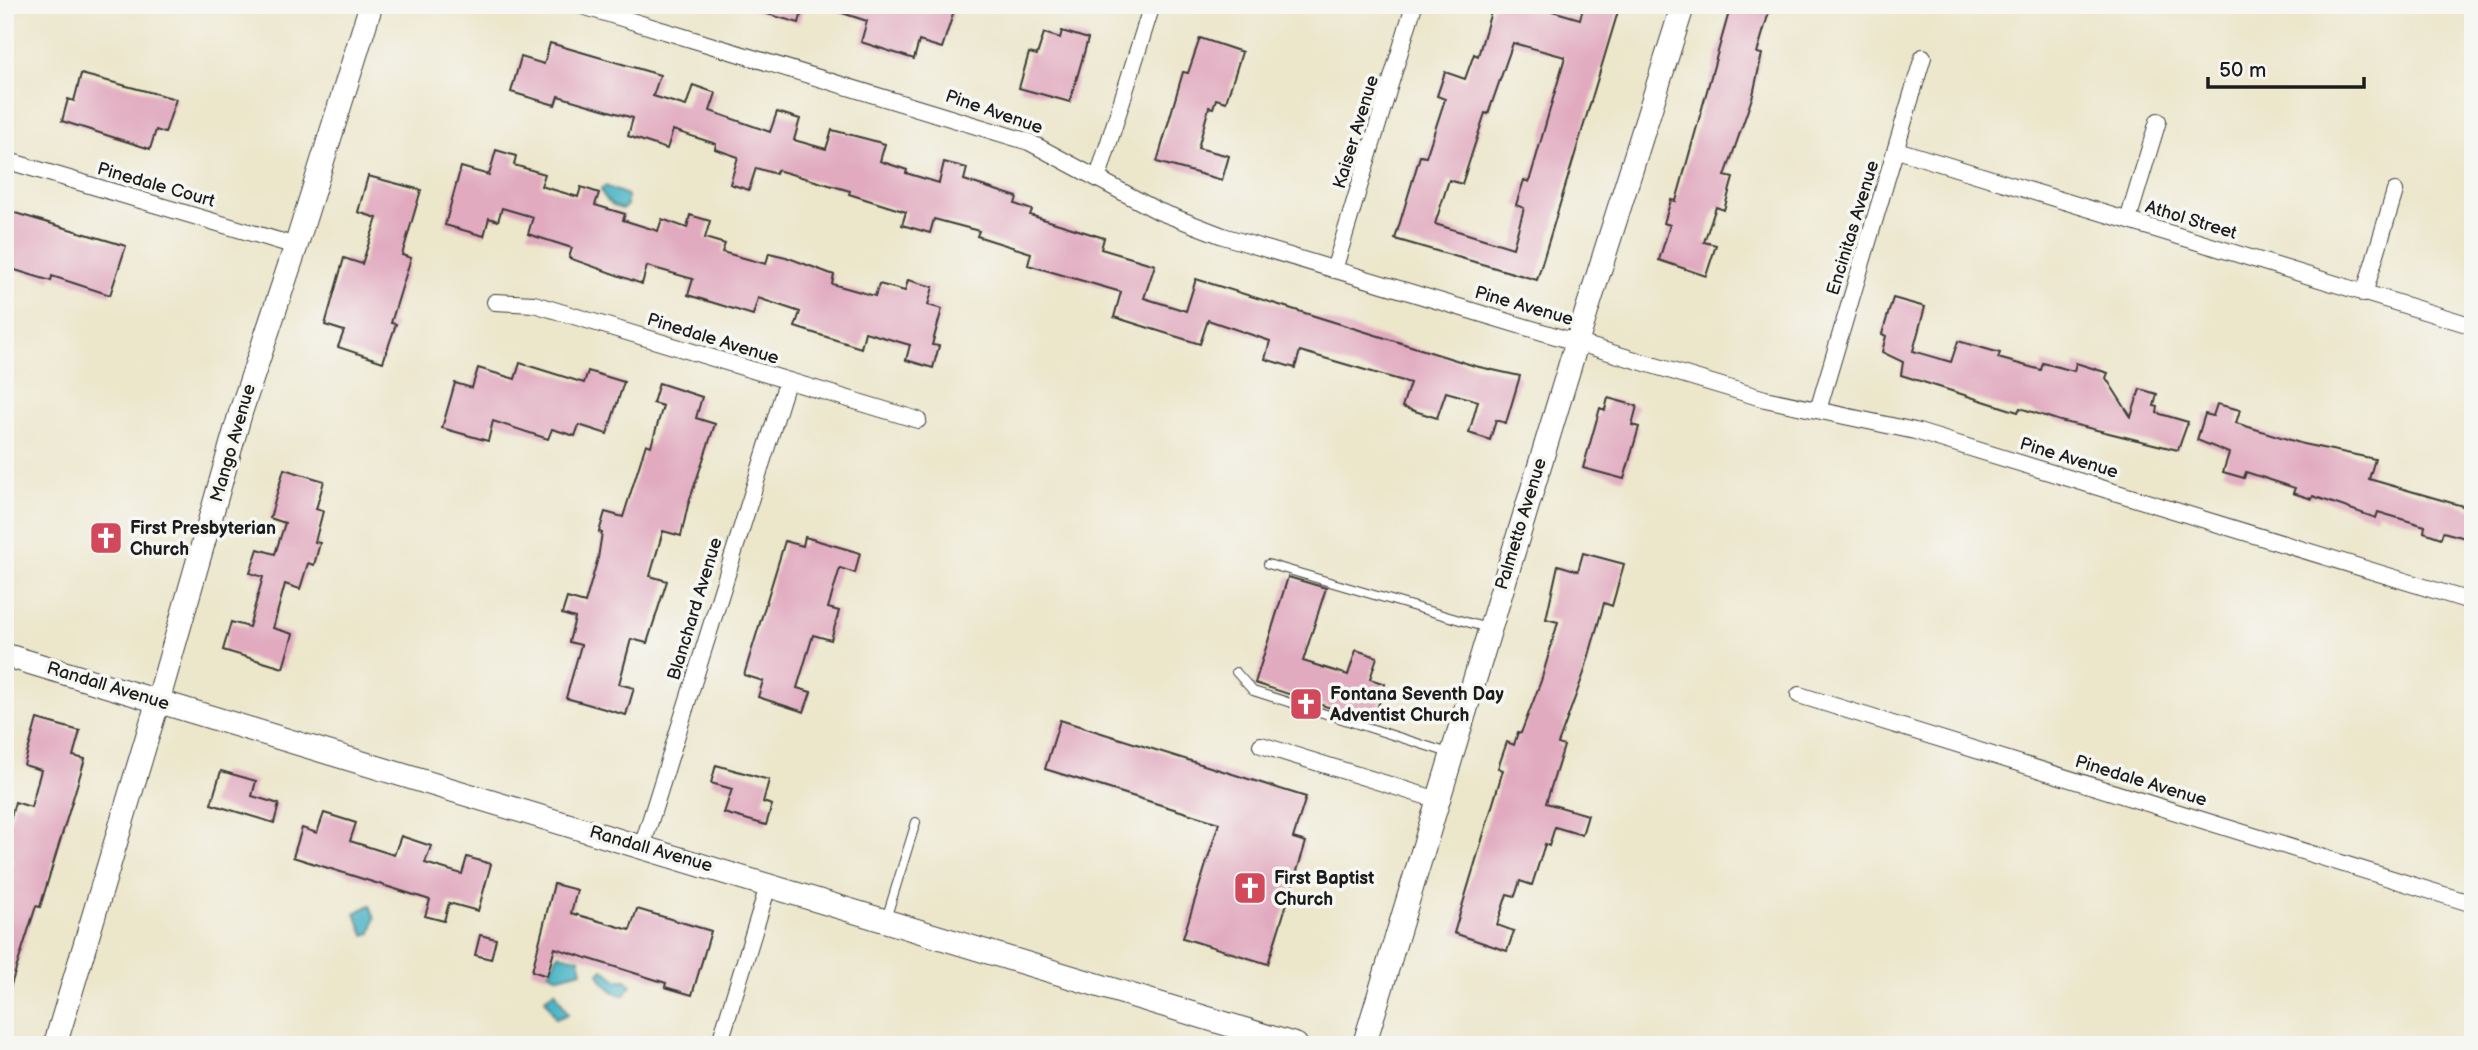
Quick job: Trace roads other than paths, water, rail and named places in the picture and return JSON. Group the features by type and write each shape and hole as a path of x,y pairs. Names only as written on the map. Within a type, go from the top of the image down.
{"street":[{"name":"Mango Avenue","path":"55,1045 241,411 371,5"},
{"name":"Pine Avenue","path":"579,5 1029,142 1191,226 1765,399 1915,431 2473,602"},
{"path":"1098,177 1152,5"},
{"name":"Kaiser Avenue","path":"1334,270 1414,5"},
{"name":"Palmetto Avenue","path":"1364,1045 1577,342 1683,5"},
{"name":"Encinitas Avenue","path":"1818,410 1923,57"},
{"path":"2128,220 2158,121"},
{"name":"Athol Street","path":"1897,150 2473,326"},
{"name":"Pinedale Court","path":"5,160 296,246"},
{"path":"2364,294 2395,191"},
{"name":"Pinedale Avenue","path":"495,302 534,304 918,420"},
{"name":"Blanchard Avenue","path":"642,847 787,382"},
{"name":"Randall Avenue","path":"5,655 769,883 1296,1045"},
{"name":"Pinedale Avenue","path":"1799,695 2473,904"},
{"path":"1261,745 1438,800"},
{"path":"719,1045 769,883"}],"lane":[{"path":"1268,564 1490,629"},
{"path":"1236,672 1253,691 1452,754"},
{"path":"886,919 916,822"}],"water":[{"path":"605,186 627,195 627,205 623,209 612,205 606,199 601,189"},
{"path":"370,905 375,918 371,933 364,935 355,913"},
{"path":"558,954 579,958 582,971 559,977 549,973"},
{"path":"603,969 617,980 626,980 631,985 625,995 606,985 599,973"},
{"path":"555,991 568,1014 556,1019 545,999"}],"place":[{"name":"First Presbyterian Church","path":"106,538"},
{"name":"Fontana Seventh Day Adventist Church","path":"1306,704"},
{"name":"First Baptist Church","path":"1250,888"}]}
